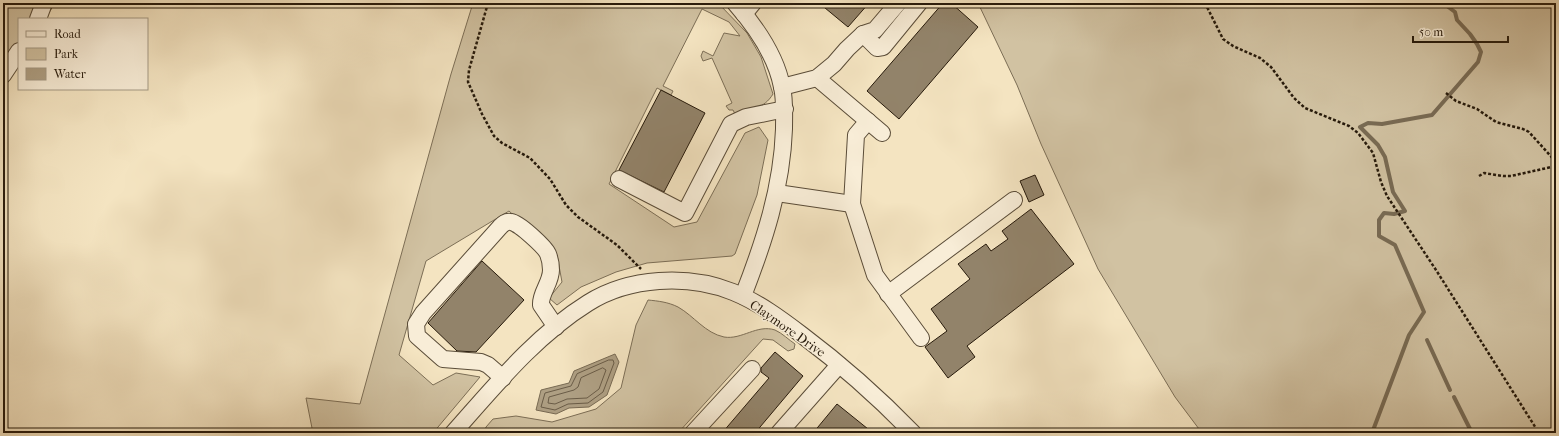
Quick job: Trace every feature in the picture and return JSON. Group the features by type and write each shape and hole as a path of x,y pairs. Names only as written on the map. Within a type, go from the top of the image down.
{"street":[{"path":"38,18 44,3"},
{"path":"782,87 816,78 834,64 863,34 875,30 898,3"},
{"path":"863,34 877,48 883,47 920,3"},
{"path":"743,296 764,241 776,193 783,155 784,109 782,87 776,65 766,44 744,7"},
{"path":"3,76 18,53"},
{"path":"816,78 882,133"},
{"path":"619,179 685,213 731,124 746,117 784,109"},
{"path":"868,121 856,135 852,204 875,275 921,338"},
{"path":"776,193 852,204"},
{"path":"888,294 1014,200"},
{"path":"503,378 488,365 481,362 443,359 417,336 416,324 423,313 506,222 518,225 548,253 551,264 551,276 541,297 541,305 556,327"},
{"name":"Claymore Drive","path":"453,433 503,378 571,314 600,296 630,285 666,281 693,282 719,287 743,296 788,324 839,365 878,398 913,433"},
{"path":"779,433 839,365"},
{"path":"699,431 752,369"}],"path":[{"path":"488,3 469,70 468,82 482,114 494,136 502,143 530,158 550,179 566,205 578,218 617,245 642,270 647,282"},
{"path":"1205,3 1223,39 1233,46 1260,58 1271,67 1294,98 1305,108 1349,126 1358,133 1373,153 1381,182 1387,196 1436,270 1539,433"},
{"path":"1446,93 1456,101 1476,109 1496,122 1529,132 1556,162"},
{"path":"1479,176 1484,173 1511,176 1556,166"}],"green space":[{"path":"3,3 55,3 46,18 18,18 18,60 3,82"},
{"path":"473,3 718,3 747,33 761,57 773,94 766,103 757,108 735,114 733,110 729,110 726,106 732,103 712,58 703,61 701,56 703,51 713,56 724,33 740,36 729,22 702,9 663,86 673,91 671,95 657,88 609,184 674,227 697,222 745,133 759,127 768,140 757,195 735,254 732,256 647,263 616,272 581,287 557,305 549,298 562,282 557,255 509,211 426,261 399,355 433,385 456,373 480,377 433,433 313,433 306,398 360,404 451,74"},
{"path":"978,3 1556,3 1556,433 1202,433 1175,397 1098,269 1041,144 1017,85"},
{"path":"648,300 659,301 678,307 711,332 724,337 737,336 762,329 775,330 795,344 794,349 788,351 773,340 763,339 678,433 484,433 486,427 493,419 516,416 552,422 596,409 621,388 636,325"}],"water":[{"path":"615,354 619,362 607,395 589,407 569,408 556,414 536,410 541,390 569,383 574,371"}],"building":[{"path":"819,3 869,3 848,27"},
{"path":"943,3 951,3 978,27 899,119 867,91"},
{"path":"661,90 705,113 664,192 619,170"},
{"path":"1035,175 1044,195 1029,202 1020,181"},
{"path":"1031,209 1074,264 967,346 975,357 948,378 925,347 947,331 931,309 970,279 958,264 986,244 991,251 1008,239 1002,231"},
{"path":"482,261 524,300 476,352 457,351 428,323"},
{"path":"775,352 803,376 755,433 722,433 769,378 761,372 761,368"},
{"path":"837,404 873,433 813,433"}],"waterway":[{"path":"1372,433 1409,335 1424,312 1395,245 1379,236 1379,220 1384,213 1394,214 1405,211 1393,192 1385,157 1378,145 1360,127 1368,123 1382,124 1432,115 1478,62 1481,52 1477,44 1457,20 1455,12 1443,3"},
{"path":"1427,340 1450,390"},
{"path":"1454,397 1472,433"}]}
